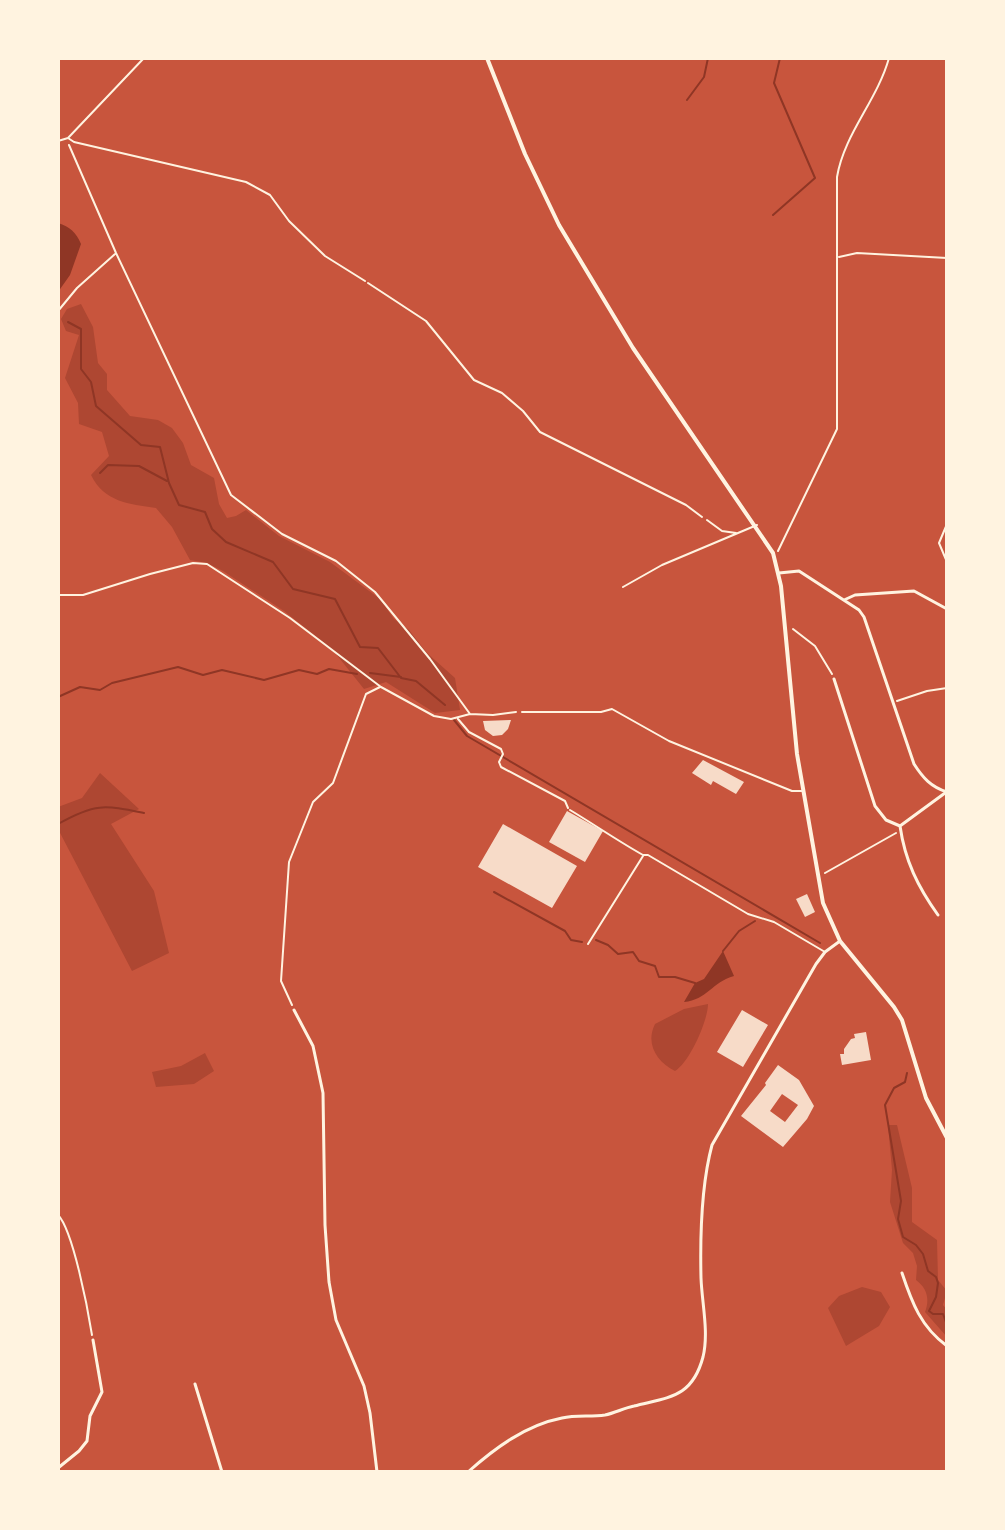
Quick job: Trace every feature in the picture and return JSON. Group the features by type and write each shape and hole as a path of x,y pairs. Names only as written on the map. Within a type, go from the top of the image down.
{"street":[{"path":"487,58 525,154 559,225 657,384 757,525 773,553 779,573 793,718 817,877 828,920 840,941 902,1020 926,1098 947,1138"},
{"path":"779,573 799,571 859,610 869,627 914,764 923,778 936,789 947,791"},
{"path":"844,600 855,595 914,591 947,609"},
{"path":"834,679 875,806 886,820 900,826"},
{"path":"900,826 947,791"},
{"path":"900,826 904,853 924,895 938,915"},
{"path":"468,1472 493,1449 514,1436 562,1418 605,1415 657,1401 687,1388 695,1379 705,1339 701,1266 706,1167 712,1145 825,952 840,941"},
{"path":"294,1010 313,1046 323,1093 329,1282 336,1320 364,1386 377,1472"},
{"path":"902,1273 919,1318 930,1333 947,1346"},
{"path":"58,1468 87,1441 90,1416 102,1392 93,1340"},
{"path":"195,1384 222,1472"}],"lane":[{"path":"58,141 67,138 144,58"},
{"path":"67,138 246,182 270,195 289,221 325,256 365,281"},
{"path":"707,520 722,531 738,533"},
{"path":"623,587 662,565 757,525"},
{"path":"522,712 601,712 612,709 669,741 792,791 804,791"},
{"path":"570,810 748,914 774,922 825,952"},
{"path":"588,944 643,855"}],"path":[{"path":"773,553 780,550 837,429 837,177 841,155 884,75 889,58"},
{"path":"67,138 116,253 231,495 282,534 336,561 375,592 470,714"},
{"path":"58,311 77,288 116,253"},
{"path":"838,258 857,253 947,258"},
{"path":"365,281 426,321 474,380 502,393 523,411 540,432 686,505 707,520"},
{"path":"947,524 939,543 947,562"},
{"path":"58,595 83,595 193,563 207,564 290,618 381,687 434,716 445,719 470,714 522,712"},
{"path":"793,629 815,646 834,679"},
{"path":"294,1010 281,981 289,862 313,802 333,783 366,694 381,687"},
{"path":"898,719 902,717 897,702 927,691 947,688"},
{"path":"457,718 469,732 501,749 503,768 565,801 570,810"},
{"path":"817,877 899,831 900,826"},
{"path":"58,1215 65,1222 71,1239 93,1340"}],"shaded area":[{"path":"58,223 72,230 81,244 70,275 58,292"},
{"path":"81,304 93,327 98,363 107,374 107,390 130,416 158,420 172,428 183,443 191,465 214,478 219,504 227,518 246,510 279,536 330,562 380,599 394,619 409,630 427,653 455,678 460,710 435,713 386,682 364,689 332,649 284,611 223,571 207,563 190,560 172,527 156,508 118,500 96,484 91,475 109,456 102,432 79,424 78,403 65,378 79,335 66,331 61,319 67,309"},
{"path":"100,773 139,809 111,824 154,891 169,953 132,971 58,829 58,807 82,798"},
{"path":"723,951 734,976 698,998 684,1002 695,983 704,979"},
{"path":"708,1004 697,1040 675,1071 654,1052 651,1039 655,1024 684,1009"},
{"path":"205,1053 214,1071 194,1084 156,1087 152,1072 181,1066"},
{"path":"888,1125 897,1125 912,1188 912,1222 937,1240 938,1280 947,1291 943,1305 947,1310 947,1337 925,1312 926,1294 916,1280 917,1266 913,1253 903,1243 890,1202 892,1170"},
{"path":"862,1287 881,1292 890,1307 879,1326 846,1346 828,1308 839,1296"}],"building":[{"path":"511,720 502,735 493,736 485,730 483,721"},
{"path":"703,760 744,782 736,794 713,781 711,785 692,773"},
{"path":"567,811 603,831 585,862 549,842"},
{"path":"503,824 577,866 552,908 478,867"},
{"path":"807,894 815,912 805,917 796,899"},
{"path":"742,1010 768,1025 743,1067 717,1052"},
{"path":"866,1032 871,1060 842,1065 840,1054 844,1054 844,1049 855,1038 854,1034"},
{"path":"778,1065 799,1080 814,1106 783,1147 741,1116","holes":["782,1094 798,1105 785,1122 770,1111"]}],"waterway":[{"path":"687,100 704,77 708,58"},
{"path":"773,215 815,178 774,83 780,58"},
{"path":"68,322 81,329 81,369 91,382 96,406 141,445 160,447 169,483 179,505 205,512 212,529 226,542 273,562 293,589 335,599 360,647 378,648 401,678 416,681 445,705"},
{"path":"100,473 108,465 139,466 167,481"},
{"path":"58,697 80,687 100,690 112,683 178,667 203,675 222,670 264,680 299,670 317,674 329,669 357,674"},
{"path":"370,673 401,677"},
{"path":"454,720 467,736 820,943"},
{"path":"58,824 91,809 119,808 144,813"},
{"path":"494,892 565,931 571,940 582,942"},
{"path":"723,951 739,931 755,921"},
{"path":"596,940 618,954 633,952 639,961 655,966 659,977 675,977 695,983"},
{"path":"907,1073 905,1082 894,1088 885,1105 901,1201 898,1219 903,1237 916,1245 923,1254 928,1271 936,1277 936,1297 929,1311 943,1314 947,1325"}]}
